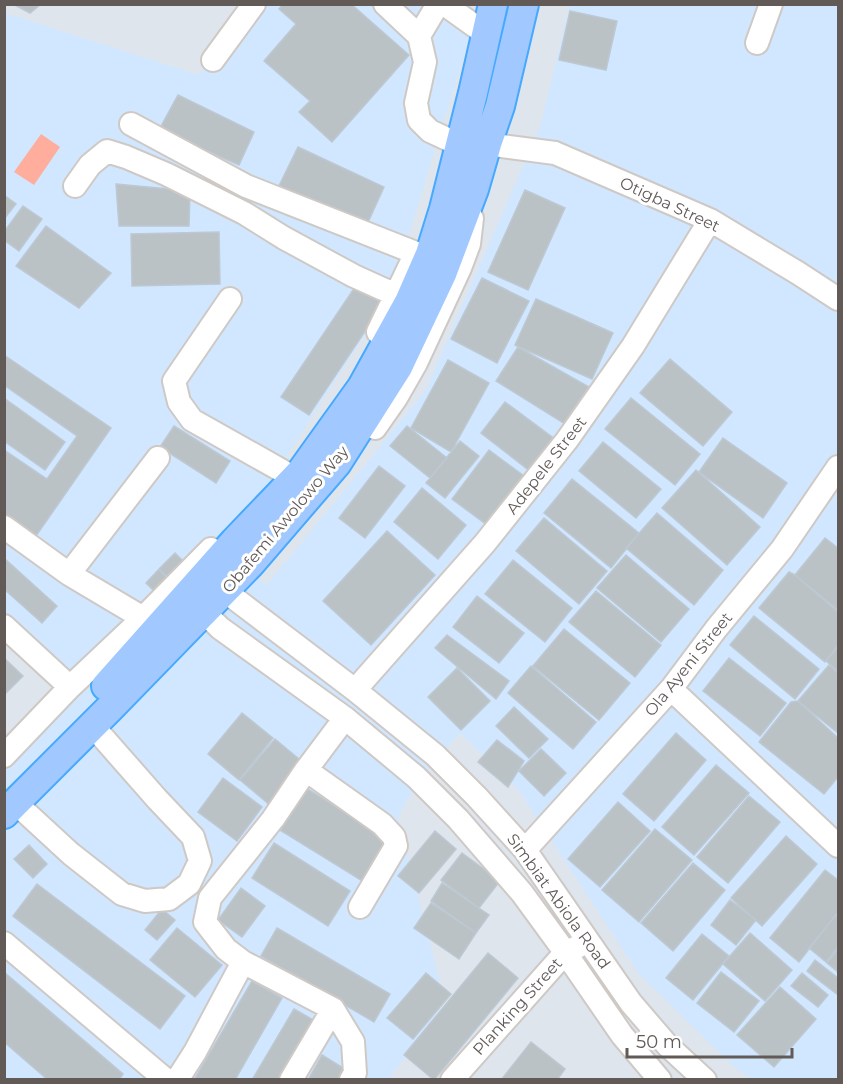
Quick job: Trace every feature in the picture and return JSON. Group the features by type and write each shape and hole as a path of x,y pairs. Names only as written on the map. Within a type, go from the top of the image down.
{"main road":[{"path":"474,145 486,34 493,4"},
{"path":"474,145 500,106 524,4"},
{"name":"Obafemi Awolowo Way","path":"112,692 250,564 337,463 398,367 442,274 474,189 474,145"},
{"name":"Obafemi Awolowo Way","path":"112,692 235,541 301,472 362,387 410,302 444,209 474,145"},
{"path":"10,805 112,692"}],"street":[{"path":"213,60 254,4"},
{"path":"384,4 419,36 438,4"},
{"path":"444,4 486,34"},
{"path":"757,43 771,4"},
{"name":"Otigba Street","path":"419,36 425,62 416,104 419,120 430,131 474,145 555,153 710,220 838,299"},
{"path":"131,124 246,186 416,253"},
{"path":"75,186 90,165 107,151 126,157 244,213 284,238 354,276 396,295"},
{"path":"4,826 10,805 99,733 234,598 336,484 396,398 416,363 469,244 474,189"},
{"path":"4,756 303,454 366,358 416,253 427,232 444,209"},
{"name":"Adepele Street","path":"356,690 485,543 567,440 633,346 710,220"},
{"path":"230,299 174,381 179,402 192,420 286,472"},
{"path":"69,574 158,458"},
{"name":"Ola Ayeni Street","path":"525,850 671,689 716,629 782,549 838,467"},
{"path":"4,527 69,574 143,618"},
{"name":"Simbiat Abiola Road","path":"234,598 356,690 435,755 477,797 525,850 631,1003 668,1047 705,1080"},
{"path":"212,621 345,718 416,777 458,819 522,893 622,1035 660,1080"},
{"path":"4,626 70,687"},
{"path":"671,689 837,840"},
{"path":"345,718 273,819 210,898 205,922 226,949 243,962 333,1009 353,1041 356,1072 351,1080"},
{"path":"10,805 122,894 146,901 169,899 189,884 200,861 193,837 157,800 99,733"},
{"path":"306,770 382,824 394,837 396,846 360,907"},
{"name":"Planking Street","path":"452,1080 565,953 589,940"},
{"path":"4,943 166,1080"},
{"path":"177,1080 195,1052 243,962"},
{"path":"291,1080 333,1009"}],"shaded area":[{"path":"249,5 468,5 470,35 391,294 252,510 214,551 267,585 426,390 540,127 570,5 838,5 838,1079 751,1079 733,1066 638,973 518,789 460,733 418,782 398,817 445,1002 389,1079 5,1079 4,755 63,693 5,639 5,13 199,75"},
{"path":"41,134 60,147 34,185 14,172"}],"building":[{"path":"13,4 41,4 30,13"},
{"path":"283,4 351,4 409,55 332,142 299,112 310,101 264,61 296,24 279,9"},
{"path":"570,11 617,21 606,70 559,60"},
{"path":"178,95 254,132 239,165 159,130"},
{"path":"298,147 384,187 364,231 277,190"},
{"path":"116,184 190,191 189,226 119,226"},
{"path":"525,190 565,208 528,290 488,272"},
{"path":"4,195 16,204 4,219"},
{"path":"23,206 42,219 19,251 4,240 4,232"},
{"path":"46,226 111,273 79,308 16,266"},
{"path":"219,232 220,284 132,286 131,234"},
{"path":"482,278 529,301 497,363 451,339"},
{"path":"357,284 384,303 309,415 281,397"},
{"path":"536,299 613,333 592,379 515,345"},
{"path":"518,347 589,387 565,424 496,381"},
{"path":"4,355 111,428 36,536 4,514 4,450 47,479 77,436 4,385"},
{"path":"670,359 732,412 703,446 640,393"},
{"path":"448,360 489,383 451,452 411,428"},
{"path":"4,398 65,442 45,470 4,441"},
{"path":"631,398 700,454 675,485 605,429"},
{"path":"505,402 556,440 531,472 481,433"},
{"path":"174,426 230,461 216,483 160,447"},
{"path":"407,426 447,458 430,478 390,446"},
{"path":"723,438 787,483 763,518 699,472"},
{"path":"460,441 479,456 445,498 426,483"},
{"path":"603,442 661,489 636,518 579,471"},
{"path":"489,450 524,476 487,525 452,499"},
{"path":"379,466 405,486 365,538 339,518"},
{"path":"696,470 760,527 727,565 662,508"},
{"path":"572,479 639,533 611,568 544,513"},
{"path":"422,488 466,525 438,559 394,522"},
{"path":"657,513 723,570 694,605 626,548"},
{"path":"544,518 607,571 579,604 516,551"},
{"path":"387,531 435,575 371,645 323,601"},
{"path":"825,538 838,548 838,610 795,575"},
{"path":"175,553 183,561 168,577 159,569"},
{"path":"626,555 689,609 661,642 597,588"},
{"path":"4,558 57,606 42,623 4,589"},
{"path":"513,560 572,608 545,642 485,594"},
{"path":"159,569 167,578 154,591 146,583"},
{"path":"789,572 838,612 838,645 825,662 759,608"},
{"path":"596,591 661,645 635,677 569,622"},
{"path":"477,596 524,633 499,663 453,627"},
{"path":"754,616 819,669 795,699 730,645"},
{"path":"564,629 630,683 599,720 533,666"},
{"path":"447,635 509,681 496,699 435,648"},
{"path":"838,647 838,671 826,661"},
{"path":"4,658 23,676 4,695"},
{"path":"729,658 786,703 760,736 703,691"},
{"path":"829,665 838,673 838,733 798,701"},
{"path":"531,666 596,722 573,749 508,693"},
{"path":"457,668 490,701 461,730 428,697"},
{"path":"798,701 838,738 838,777 824,794 759,742 791,702"},
{"path":"514,707 548,739 529,758 496,726"},
{"path":"242,713 273,738 239,780 208,754"},
{"path":"676,733 706,760 654,821 623,794"},
{"path":"275,739 305,764 270,805 240,780"},
{"path":"497,740 524,761 508,787 478,762"},
{"path":"541,749 566,773 544,796 519,771"},
{"path":"716,765 749,793 694,855 662,827"},
{"path":"223,778 262,807 237,841 198,812"},
{"path":"301,785 390,840 364,882 275,827"},
{"path":"749,796 780,822 728,883 697,857"},
{"path":"618,802 650,831 600,887 568,859"},
{"path":"655,829 692,860 639,922 602,890"},
{"path":"435,831 456,849 419,893 398,876"},
{"path":"786,836 817,864 762,926 731,898"},
{"path":"274,843 350,891 328,926 252,878"},
{"path":"29,845 47,864 33,878 14,859"},
{"path":"462,853 500,881 479,908 441,880"},
{"path":"693,863 725,890 673,951 641,923"},
{"path":"825,870 838,880 838,912 799,962 770,938"},
{"path":"442,883 489,915 476,933 431,901"},
{"path":"37,884 185,996 160,1029 13,916"},
{"path":"241,888 265,906 242,937 218,920"},
{"path":"730,900 756,920 736,945 711,925"},
{"path":"431,903 476,933 459,959 414,928"},
{"path":"162,909 175,920 157,940 145,930"},
{"path":"836,915 838,917 838,947 826,962 809,948"},
{"path":"177,928 222,965 195,997 150,960"},
{"path":"277,928 390,994 374,1022 261,956"},
{"path":"750,933 792,970 765,1001 723,964"},
{"path":"702,934 729,956 693,1000 666,978"},
{"path":"838,949 838,972 827,963"},
{"path":"488,953 518,978 434,1080 404,1055"},
{"path":"815,960 838,978 838,995 807,971"},
{"path":"4,972 123,1074 119,1080 48,1080 4,1042"},
{"path":"721,972 759,1001 734,1032 697,1003"},
{"path":"426,973 451,994 413,1039 387,1018"},
{"path":"802,973 828,995 818,1007 791,986"},
{"path":"252,981 282,998 235,1080 194,1080"},
{"path":"780,987 816,1019 774,1067 737,1035"},
{"path":"294,1009 315,1021 282,1080 252,1080"},
{"path":"531,1042 565,1069 557,1080 501,1080"},
{"path":"322,1055 348,1071 343,1080 308,1080"}]}
